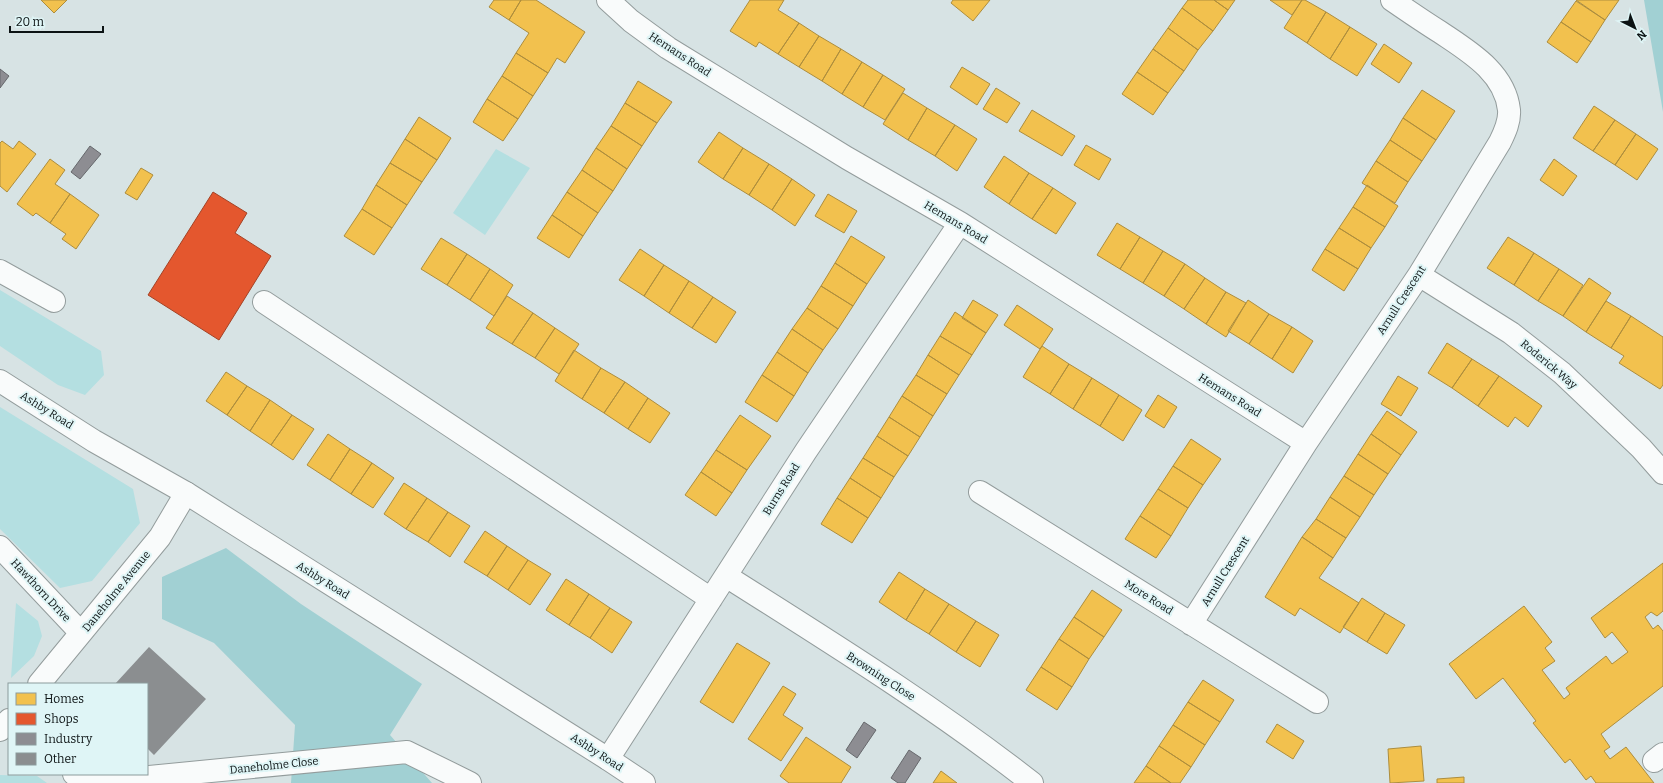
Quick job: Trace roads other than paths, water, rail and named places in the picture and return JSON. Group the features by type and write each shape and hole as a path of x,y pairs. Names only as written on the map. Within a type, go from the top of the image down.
{"street":[{"name":"Hemans Road","path":"608,0 631,21 668,48 847,158 960,223 1306,443"},
{"name":"Arnull Crescent","path":"1191,624 1306,443 1419,275 1508,127 1509,110 1505,96 1499,83 1477,57 1392,0"},
{"name":"Burns Road","path":"608,759 806,451 960,223"},
{"path":"0,271 54,301"},
{"name":"Roderick Way","path":"1419,275 1511,333 1562,373 1641,448 1663,473"},
{"path":"264,302 711,599"},
{"name":"Ashby Road","path":"0,381 94,441 186,494 644,783"},
{"name":"More Road","path":"980,492 1317,702"},
{"name":"Daneholme Avenue","path":"40,683 160,537 186,494"},
{"name":"Hawthorn Drive","path":"0,547 81,633"},
{"name":"Browning Close","path":"726,576 899,687 988,749 1032,783"},
{"name":"Daneholme Close","path":"75,775 87,783 407,752 470,783"}]}
